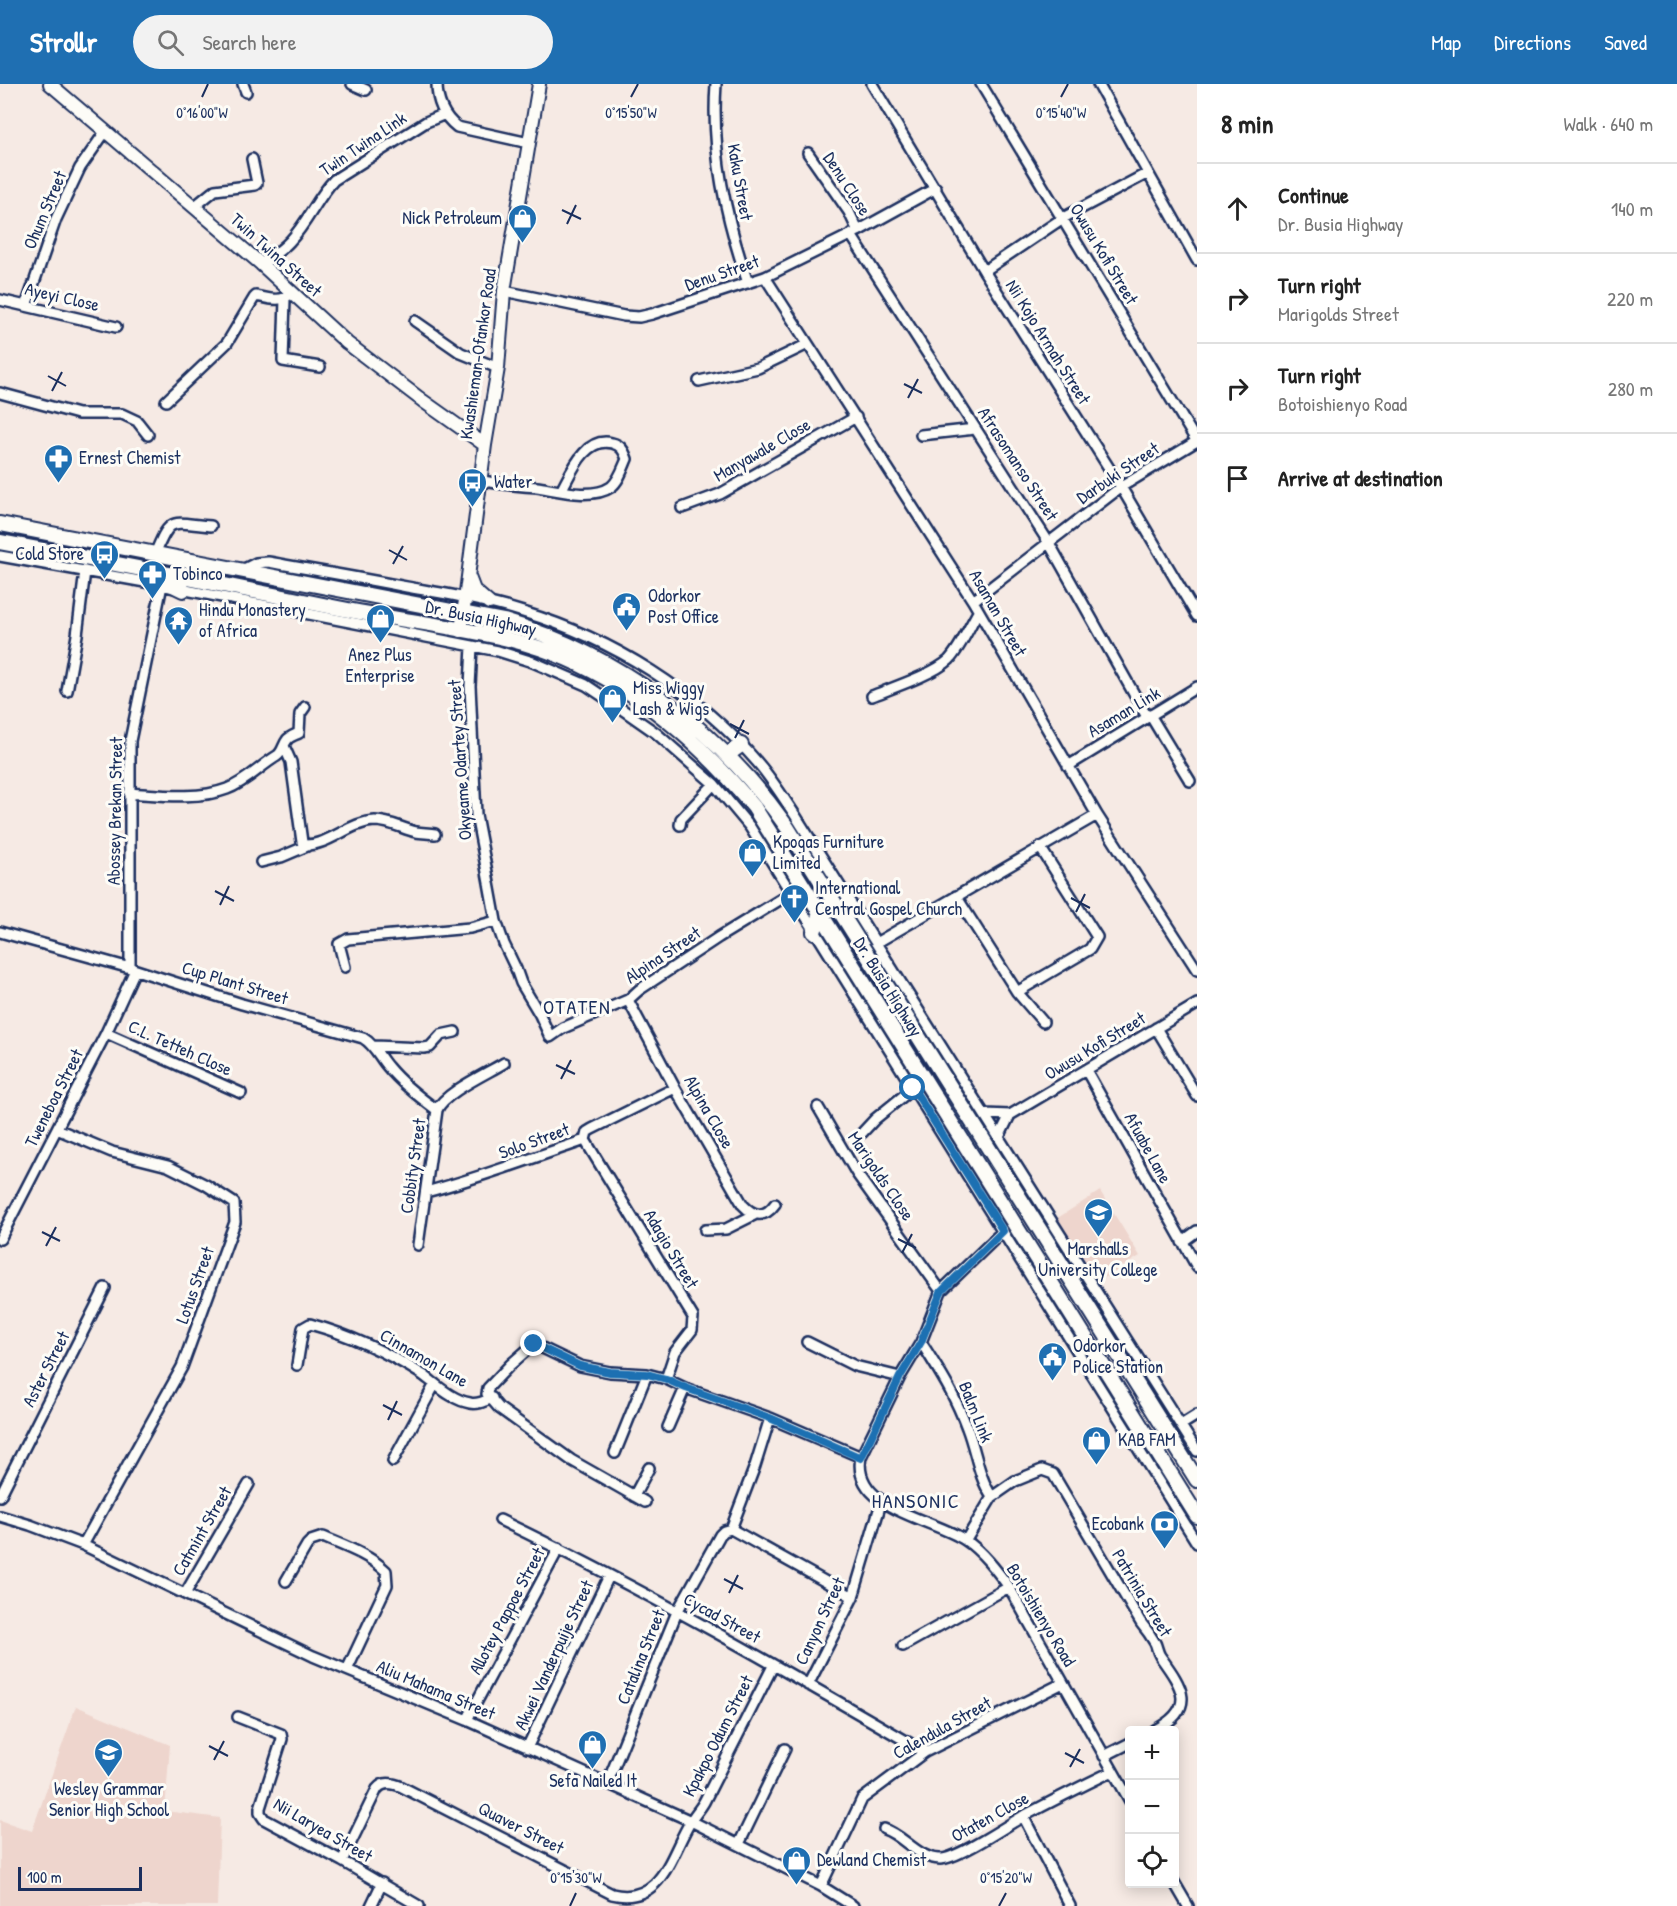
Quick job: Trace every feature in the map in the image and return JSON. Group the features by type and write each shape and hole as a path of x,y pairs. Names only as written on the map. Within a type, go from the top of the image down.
{"highway":[{"name":"Dr. Busia Highway","path":"0,524 504,621 549,636 592,656 635,681 696,726 727,755 787,826 1197,1480"},
{"path":"0,542 139,567 159,580 183,590"},
{"name":"Dr. Busia Highway","path":"159,580 304,601 511,640 558,656 603,676 645,702 704,751 754,807 1197,1516"},
{"path":"304,601 335,595 440,615 463,613"},
{"path":"461,631 469,624 476,623 549,636"},
{"path":"727,755 741,745"},
{"path":"814,932 820,912"},
{"path":"981,1170 993,1171 997,1166 996,1159"},
{"path":"1082,1332 1085,1322 1091,1320 1098,1322"},
{"path":"1171,1473 1184,1485 1197,1504"}],"main road":[{"name":"Twin Twina Street","path":"50,84 261,264 288,296 372,363 485,445"},
{"name":"Kwashieman-Ofankor Road","path":"461,631 480,480 498,368 504,291 539,84"},
{"path":"468,576 474,590 489,603"}],"street":[{"path":"352,84 366,90"},
{"path":"437,84 440,104 445,114 457,127 529,143"},
{"name":"Kaku Street","path":"717,84 716,140 720,173 728,220 748,283"},
{"name":"Nii Kojo Armah Street","path":"872,84 984,270 1121,487 1197,616"},
{"name":"Owusu Kofi Street","path":"981,84 1197,441"},
{"path":"1098,84 1197,260"},
{"name":"Twin Twina Link","path":"261,264 291,240 323,191 334,180 426,122 445,114"},
{"name":"Ohum Street","path":"26,306 61,208 80,168 105,132"},
{"name":"Denu Close","path":"808,153 849,212 854,233"},
{"path":"194,207 215,190 255,185 257,183 252,159"},
{"path":"984,270 1064,218 1148,173"},
{"name":"Denu Street","path":"504,291 624,316 639,317 765,277 854,233 936,188"},
{"name":"Afrasomanso Street","path":"854,233 975,429 1049,543 1148,716 1190,781"},
{"name":"Asaman Street","path":"765,277 974,601 978,612 1097,815 1197,970"},
{"path":"166,401 227,343 256,296 273,300 288,296 282,344 283,361 320,367"},
{"name":"Ayeyi Close","path":"0,300 116,327"},
{"path":"415,321 469,358 498,368"},
{"path":"699,381 758,368 808,344"},
{"path":"0,393 78,414 122,414 137,420 148,435"},
{"name":"Manyawale Close","path":"682,508 720,494 856,417"},
{"path":"921,435 975,429"},
{"name":"Darbuki Street","path":"974,601 1121,487 1197,441"},
{"path":"480,480 497,485 576,493 592,493 609,488 617,480 627,459 624,450 613,443 597,444 579,458 561,491"},
{"path":"155,554 164,531 170,525 176,523 211,526"},
{"path":"0,556 85,571 159,580"},
{"name":"Dr. Busia Highway","path":"240,571 256,563 268,562 465,597 523,612 575,631 625,655 672,685 709,713 759,764 795,814 1197,1451"},
{"path":"67,691 85,571"},
{"name":"Abossey Brekan Street","path":"132,969 130,741 159,580"},
{"name":"Dr. Busia Highway","path":"183,590 472,646 533,662 586,686 656,733 714,784 750,827 1197,1543"},
{"path":"873,696 940,666 949,659 978,612"},
{"name":"Okyeame Odartey Street","path":"472,646 470,686 476,816 496,921 521,983 550,1037"},
{"name":"Asaman Link","path":"1068,766 1197,687"},
{"path":"129,793 201,794 228,789 250,777 267,761 280,754 288,739 299,733 300,714 305,707"},
{"path":"284,746 291,762 302,842 307,846"},
{"path":"680,825 681,819 714,784"},
{"path":"876,943 1097,815"},
{"path":"261,862 336,836 348,828 375,821 435,834"},
{"path":"1017,992 1090,949 1097,937 1040,847"},
{"name":"Alpina Street","path":"550,1037 563,1028 628,1000 639,990 709,944 791,893"},
{"path":"956,896 1017,992 1043,1022"},
{"path":"345,967 339,944 348,939 470,928 496,921"},
{"name":"Cup Plant Street","path":"0,932 358,1036 374,1046 430,1047 441,1035 455,1032"},
{"name":"Tweneboa Street","path":"0,1239 106,1034 132,969"},
{"name":"Alpina Close","path":"628,1000 739,1200 754,1215"},
{"name":"Owusu Kofi Street","path":"1010,1115 1197,1004"},
{"path":"1156,1028 1197,1096"},
{"name":"C.L. Tetteh Close","path":"106,1034 241,1093"},
{"name":"Cobbity Street","path":"374,1046 399,1079 437,1110 418,1245"},
{"path":"437,1110 440,1102 446,1097 504,1063"},
{"name":"Afuabe Lane","path":"1086,1070 1197,1267"},
{"path":"862,1133 875,1119 925,1079"},
{"name":"Solo Street","path":"426,1192 505,1169 535,1156 585,1140 587,1132 592,1129 675,1088"},
{"name":"Marigolds Close","path":"818,1107 857,1174 941,1292"},
{"path":"985,1114 1010,1115 999,1137"},
{"name":"Lotus Street","path":"57,1129 112,1152 168,1166 206,1185 234,1203 235,1222 182,1367 83,1545"},
{"name":"Adagio Street","path":"585,1140 693,1317 692,1330 675,1352 666,1379"},
{"path":"705,1230 726,1230 754,1215 770,1211 775,1204"},
{"path":"645,1502 571,1460 499,1408 487,1394 488,1388 534,1344 580,1366 610,1372 647,1374 666,1379 770,1418 861,1458 900,1377 921,1342 941,1292 1003,1231"},
{"path":"1182,1242 1197,1231"},
{"name":"Aster Street","path":"0,1496 105,1288"},
{"name":"Cinnamon Lane","path":"297,1365 303,1328 310,1324 369,1344 457,1398 470,1403 492,1398"},
{"path":"807,1342 855,1366 900,1377"},
{"name":"Balm Link","path":"921,1342 953,1392 968,1430 984,1485 992,1497"},
{"path":"615,1453 647,1374"},
{"path":"393,1461 435,1384"},
{"path":"668,1426 686,1388"},
{"path":"1181,1425 1197,1415"},
{"name":"Catalina Street","path":"607,1784 677,1612 720,1535 731,1529 770,1418"},
{"name":"Botoishienyo Road","path":"861,1458 859,1470 863,1481 881,1503 966,1540 991,1564 1010,1587 1125,1792"},
{"path":"634,1496 649,1468"},
{"name":"Patrinia Street","path":"992,1497 1015,1481 1042,1470 1053,1474 1141,1623 1156,1644 1157,1652 1182,1686 1184,1707 1165,1726"},
{"name":"Catmint Street","path":"185,1594 249,1484"},
{"path":"966,1540 992,1497"},
{"name":"Canyon Street","path":"808,1685 853,1597 881,1503"},
{"name":"Aliu Mahama Street","path":"0,1516 83,1545 276,1639 467,1720 691,1821 821,1886 854,1906"},
{"name":"Cycad Street","path":"500,1520 559,1548 677,1612 925,1752"},
{"path":"731,1529 853,1597"},
{"path":"286,1581 311,1541 323,1537 380,1565 386,1571 384,1591 347,1670"},
{"name":"Allotey Pappoe Street","path":"467,1720 559,1548"},
{"name":"Akwei Vanderpuije Street","path":"527,1748 609,1576"},
{"path":"903,1646 1010,1587"},
{"name":"Kpakpo Odum Street","path":"691,1821 704,1802 773,1666"},
{"name":"Calendula Street","path":"821,1886 862,1799 925,1752 1063,1683"},
{"name":"Nii Laryea Street","path":"238,1717 281,1734 282,1738 260,1813 264,1819 382,1883 419,1906"},
{"path":"1104,1756 1125,1746"},
{"path":"739,1844 785,1749"},
{"name":"Otaten Close","path":"884,1829 896,1834 931,1858 941,1860 957,1854 1023,1816 1113,1771"},
{"name":"Quaver Street","path":"342,1861 377,1789 385,1783 402,1787 612,1894 627,1898 651,1892 662,1879 691,1821"},
{"path":"1023,1816 1070,1906"},
{"path":"371,1906 382,1883"},
{"path":"1178,1888 1188,1906"}],"shaded area":[{"name":"Marshalls University College","path":"1100,1191 1140,1256 1096,1283 1056,1219"},
{"name":"Wesley Grammar Senior High School","path":"76,1706 170,1745 165,1811 220,1818 217,1906 0,1906 0,1820 32,1831"}],"place":[{"name":"Nick Petroleum","path":"523,244"},
{"name":"Ernest Chemist","path":"58,484"},
{"name":"Water","path":"473,508"},
{"name":"Cold Store","path":"105,580"},
{"name":"Tobinco","path":"152,600"},
{"name":"Odorkor Post Office","path":"627,632"},
{"name":"Anez Plus Enterprise","path":"380,644"},
{"name":"Hindu Monastery of Africa","path":"178,646"},
{"name":"Miss Wiggy Lash & Wigs","path":"612,724"},
{"name":"Kpogas Furniture Limited","path":"752,878"},
{"name":"International Central Gospel Church","path":"794,924"},
{"name":"Marshalls University College","path":"1098,1238"},
{"name":"Odorkor Police Station","path":"1052,1382"},
{"name":"KAB FAM","path":"1097,1466"},
{"name":"Ecobank","path":"1165,1550"},
{"name":"Sefa Nailed It","path":"593,1770"},
{"name":"Wesley Grammar Senior High School","path":"109,1778"},
{"name":"Dewland Chemist","path":"796,1886"}],"district":[{"name":"OTATEN","path":"577,1007"},
{"name":"HANSONIC","path":"916,1501"}],"route":[{"path":"534,1344 580,1366 610,1372 647,1374 666,1379 770,1418 861,1458 900,1377 921,1342 941,1292 1003,1231 913,1088"}]}
